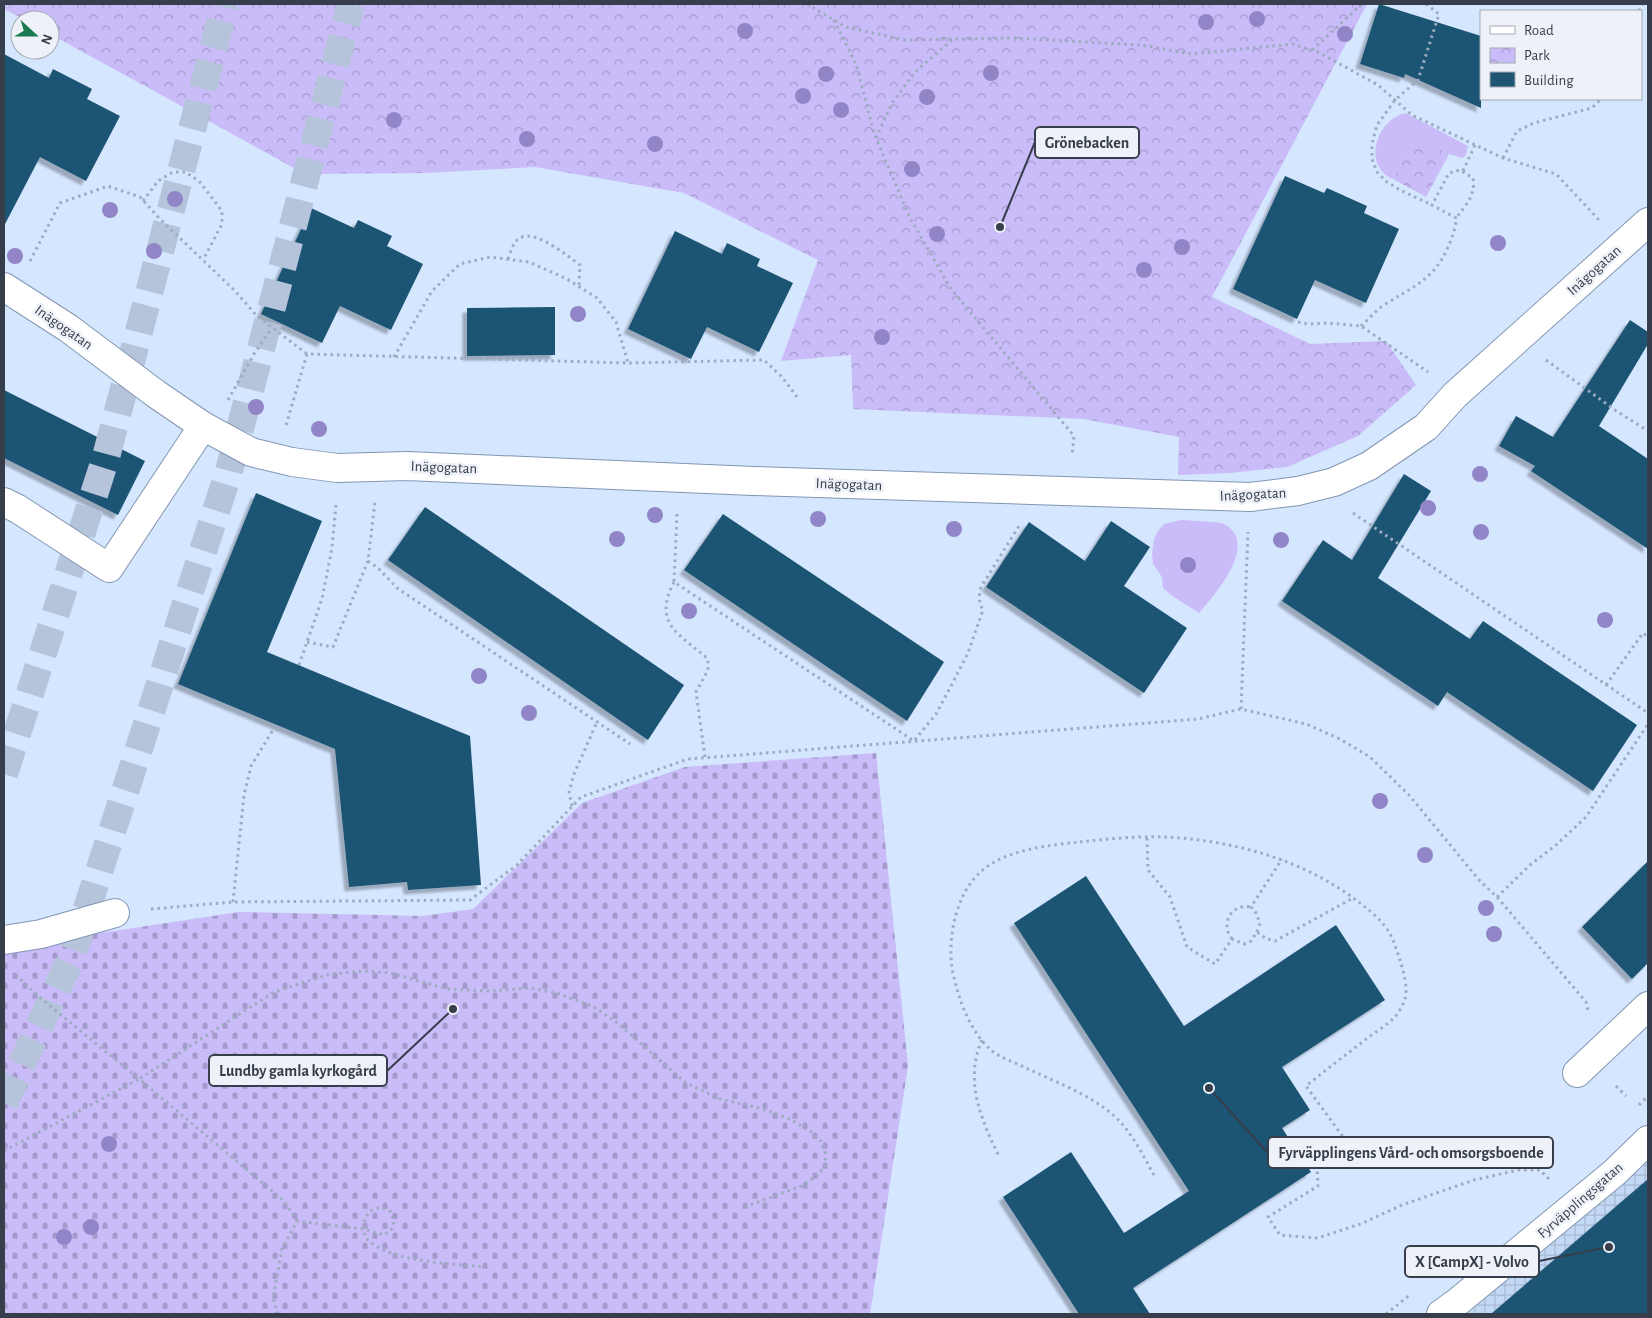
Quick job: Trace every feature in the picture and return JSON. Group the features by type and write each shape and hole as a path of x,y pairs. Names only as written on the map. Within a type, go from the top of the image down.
{"street":[{"name":"Inägogatan","path":"4,287 68,328 156,394 203,426 251,452 292,462 338,468 406,466 762,481 1250,497 1298,491 1334,482 1369,466 1426,427 1455,395 1648,222"},
{"path":"4,502 18,509 109,568 203,426"},
{"path":"4,940 41,934 115,913"},
{"path":"1577,1073 1648,1006"},
{"name":"Fyrväpplingsgatan","path":"1441,1314 1614,1173 1648,1140"}],"path":[{"path":"807,4 846,27 905,40 1012,38 1141,45 1192,54 1293,44 1312,50 1378,85 1412,115 1503,158 1556,174 1608,231 1624,244"},
{"path":"1312,50 1362,4"},
{"path":"1426,4 1439,14 1418,80 1395,100 1377,125 1372,144 1372,159 1377,172 1387,182 1456,218"},
{"path":"834,20 856,64 876,138 909,216 951,289 1074,436 1071,461"},
{"path":"876,138 892,102 915,72 952,40"},
{"path":"1503,158 1517,131 1534,124 1592,108 1600,100"},
{"path":"1463,172 1475,145"},
{"path":"1361,326 1382,306 1413,288 1433,273 1444,259 1454,232 1456,218 1470,200 1475,186 1473,178 1460,170 1449,173 1432,205"},
{"path":"143,201 158,181 173,172 185,172 199,181 222,210 222,224 202,260"},
{"path":"30,262 60,203 108,186 140,197 160,219 235,291 256,315 307,354 628,363 764,360 783,378 797,397"},
{"path":"508,259 514,243 521,237 531,236 553,246 580,265 578,287"},
{"path":"394,357 432,291 460,264 490,256 528,262 568,279 597,298 616,322 628,363"},
{"path":"1298,322 1361,326 1405,355 1455,395"},
{"path":"226,406 254,354 272,328"},
{"path":"284,432 307,354"},
{"path":"1543,358 1648,432"},
{"path":"299,665 322,599 332,548 338,468"},
{"path":"307,642 333,647 368,561 376,492"},
{"path":"1240,709 1250,497"},
{"path":"1349,510 1648,713"},
{"path":"677,513 674,582 668,595 666,610 671,627 680,638 708,659 708,670 696,692 705,757"},
{"path":"914,741 936,714 968,653 983,610 979,604 981,587 1022,520"},
{"path":"368,561 379,569 397,588 630,744"},
{"path":"674,582 914,741"},
{"path":"1606,685 1643,634 1648,637"},
{"path":"115,913 233,902 470,900 517,865 580,797 688,758 1198,719 1240,709 1306,724 1340,740 1370,757 1408,795 1586,1002 1604,1074 1626,1096"},
{"path":"572,807 569,792 574,774 597,722"},
{"path":"1497,897 1530,864 1554,846 1586,817 1648,724"},
{"path":"233,902 244,795 251,766 276,725"},
{"path":"1154,1175 1131,1137 1110,1112 1074,1091 993,1052 971,1024 960,998 951,955 954,927 961,898 974,878 989,865 1008,856 1063,844 1110,839 1162,837 1200,840 1239,847 1282,859 1322,878 1372,912 1388,929 1396,948 1406,980 1405,999 1394,1018 1306,1086 1349,1145"},
{"path":"1147,838 1148,870 1170,897 1187,947 1214,964 1232,939"},
{"path":"1251,908 1282,859"},
{"path":"1257,932 1267,939 1275,941 1353,898"},
{"path":"1239,907 1251,908 1255,911 1260,923 1251,941 1244,944 1232,939 1227,933 1226,927 1231,914 1239,907"},
{"path":"4,1151 139,1079 274,992 330,974 368,971 390,973 448,989 487,991 531,988 560,994 594,1007 616,1022 686,1082 720,1099 759,1108 788,1118 810,1131 821,1141 825,1151 826,1164 818,1175 801,1186 745,1207"},
{"path":"13,972 38,996 284,1201 297,1222"},
{"path":"982,1040 974,1068 975,1091 981,1117 1000,1156"},
{"path":"1317,1165 1318,1186 1268,1217 1280,1235 1318,1238 1363,1223 1402,1205 1492,1175 1518,1170 1540,1170 1550,1180"},
{"path":"297,1222 363,1229 384,1235 393,1228 393,1216 385,1208 376,1207 369,1212 363,1229 366,1238 378,1247 398,1256 484,1267"},
{"path":"278,1314 273,1298 282,1249 297,1222"}],"shaded area":[{"path":"1648,1159 1648,1314 1467,1314"}],"green space":[{"path":"4,4 1367,4 1212,297 1310,344 1386,341 1416,385 1358,436 1287,467 1230,473 1178,475 1179,437 1084,419 853,409 851,355 781,361 818,260 684,193 535,167 427,173 305,174 60,39 60,10 10,10 10,12 4,9"},
{"path":"1406,113 1468,146 1466,155 1462,158 1449,154 1416,137 1393,179 1383,173 1378,164 1376,154 1377,143 1387,124 1396,117"},
{"path":"1416,136 1449,154 1426,197 1393,179"},
{"path":"1181,520 1224,524 1234,533 1238,543 1231,569 1215,594 1199,613 1163,588 1162,577 1153,564 1152,553 1158,531 1164,524"},
{"path":"876,753 908,1066 870,1314 4,1314 4,953 100,933 239,912 423,916 473,909 582,803 685,767"}],"building":[{"path":"1379,4 1480,36 1481,108 1405,74 1404,78 1360,64"},
{"path":"4,54 10,57 10,60 15,60 49,78 53,69 92,89 87,99 120,116 86,181 40,157 4,226"},
{"path":"1285,176 1324,193 1327,188 1367,206 1364,213 1399,229 1366,303 1315,280 1297,319 1233,289"},
{"path":"311,208 354,228 358,220 392,236 387,246 423,264 391,330 340,306 322,343 261,314"},
{"path":"675,231 722,254 727,243 760,259 757,266 793,283 759,352 707,327 691,359 628,329"},
{"path":"555,307 555,355 467,356 467,308"},
{"path":"1630,320 1648,332 1648,344 1599,426 1648,459 1648,549 1531,471 1535,466 1499,446 1516,416 1553,437"},
{"path":"4,390 145,461 118,515 4,458"},
{"path":"1404,474 1431,491 1378,578 1470,639 1483,621 1637,725 1593,791 1447,692 1438,706 1282,601 1323,540 1352,560"},
{"path":"256,493 322,521 267,652 470,736 481,885 408,890 407,882 349,887 335,749 178,684"},
{"path":"425,507 684,685 648,740 388,560"},
{"path":"723,514 944,662 907,721 684,570"},
{"path":"1111,521 1150,547 1124,586 1187,628 1144,693 986,587 1029,522 1085,561"},
{"path":"1648,861 1648,963 1632,979 1582,927"},
{"path":"1086,876 1184,1026 1336,925 1385,1000 1282,1067 1310,1110 1282,1128 1311,1172 1133,1288 1150,1314 1079,1314 1003,1197 1071,1152 1124,1233 1189,1191 1014,923"},
{"path":"1648,1179 1648,1314 1491,1314"}],"tunnel":[{"path":"4,774 106,457 225,4"},
{"path":"4,1103 71,958 229,471 351,4"}],"place":[{"name":"Grönebacken","path":"1000,227"},
{"name":"Lundby gamla kyrkogård","path":"453,1009"},
{"name":"Fyrväpplingens Vård- och omsorgsboende","path":"1209,1088"},
{"name":"X [CampX] - Volvo","path":"1609,1247"}]}
